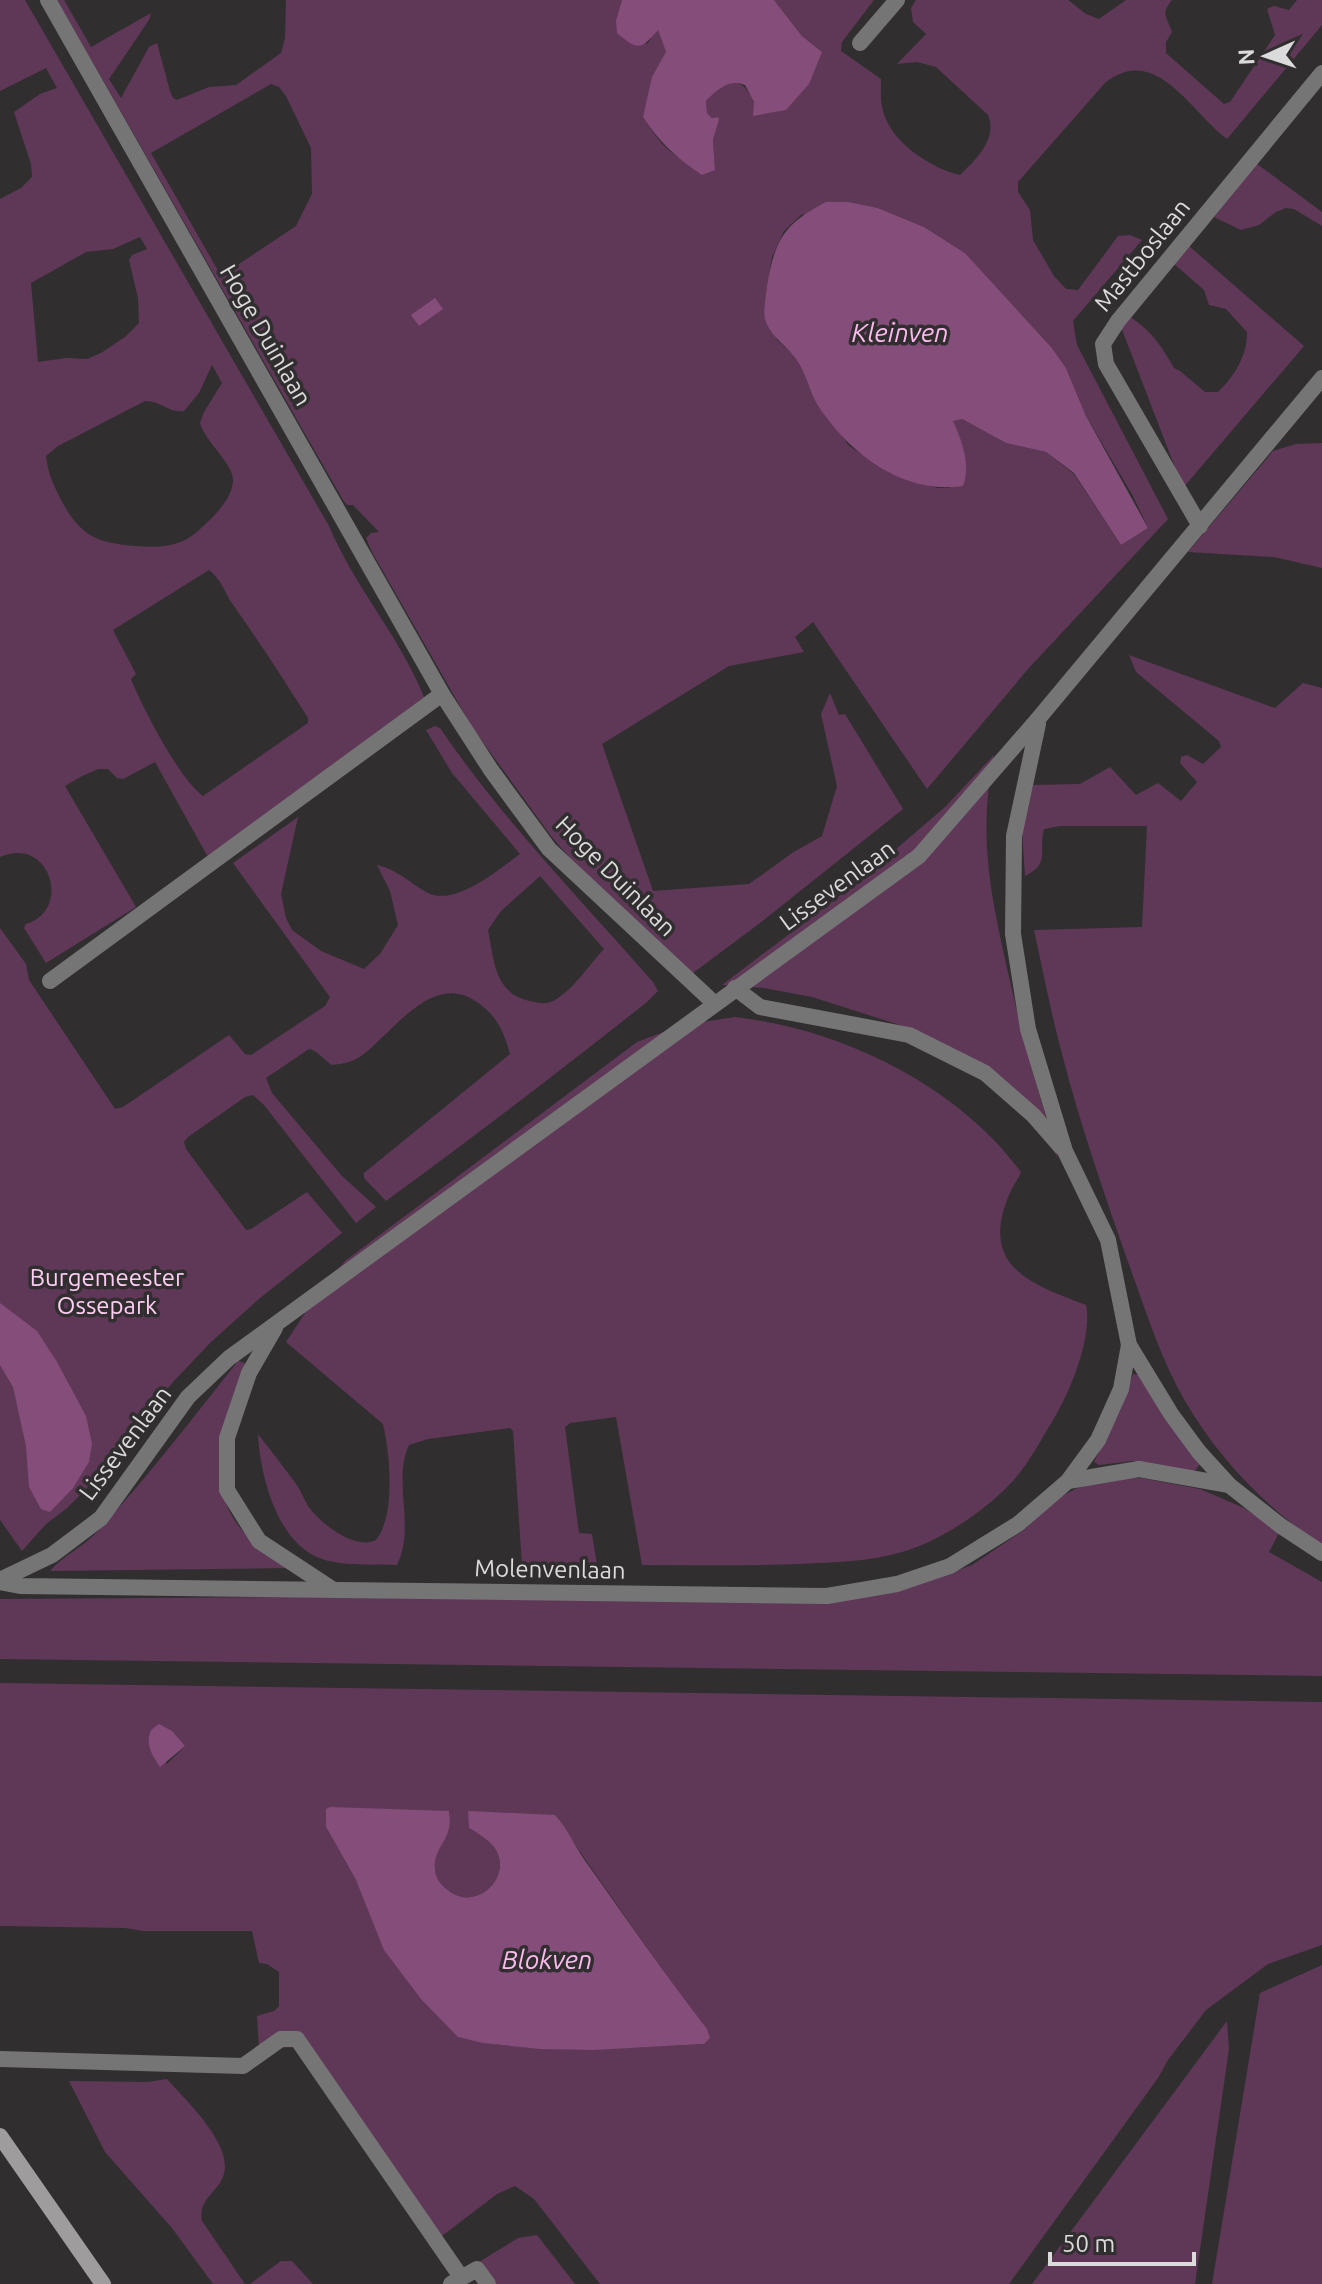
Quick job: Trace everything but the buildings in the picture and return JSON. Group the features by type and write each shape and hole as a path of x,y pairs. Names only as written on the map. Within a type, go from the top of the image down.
{"main road":[{"path":"0,2136 103,2284"}],"street":[{"name":"Hoge Duinlaan","path":"48,0 442,694 491,770 549,849 714,1003"},
{"path":"860,43 897,0"},
{"name":"Mastboslaan","path":"1200,526 1106,364 1103,344 1118,321 1322,73"},
{"name":"Lissevenlaan","path":"0,1581 52,1555 101,1518 188,1397 229,1358 919,856 1038,719 1322,378"},
{"path":"50,981 442,694"},
{"name":"Molenvenlaan","path":"1038,719 1014,836 1013,934 1028,1029 1065,1151 1108,1240 1129,1345 1171,1414 1229,1485 1281,1526 1322,1553"},
{"name":"Molenvenlaan","path":"735,988 760,1007 909,1035 985,1073 1033,1115 1065,1151"},
{"name":"Lissevenlaan","path":"279,1322 249,1373 227,1438 227,1490 259,1541 334,1590"},
{"name":"Molenvenlaan","path":"0,1581 20,1586 827,1596 897,1584 950,1566 1018,1524 1068,1481 1098,1440 1121,1389 1129,1345"},
{"name":"Molenvenlaan","path":"1068,1481 1139,1469 1229,1485"},
{"path":"0,2059 243,2066 281,2039 297,2039 456,2280 477,2269 488,2284"}],"green space":[{"path":"0,0 25,0 329,526 351,570 403,653 424,697 208,857 155,762 123,779 117,778 108,769 98,769 65,786 136,907 46,963 24,928 49,905 49,877 43,865 32,856 18,853 0,857 0,199 21,188 32,177 31,164 14,112 40,94 57,88 46,68 0,91","holes":["140,237 147,249 132,255 129,260 138,298 139,323 125,337 87,359 38,362 31,283 86,252 113,249","212,365 222,383 200,423 232,474 232,486 222,506 198,531 177,543 135,546 108,542 88,534 73,519 59,496 46,456 58,446 145,401 184,411 199,393","209,570 281,676 308,718 308,723 203,796 184,775 153,724 131,679 136,674 113,630"]},
{"path":"57,0 64,0 91,47 151,13 109,79 121,98 149,47 157,43 170,91 177,100 209,87 236,85 281,53 285,38 286,0 622,0 616,20 647,44 658,29 666,52 643,117 672,153 715,169 713,140 719,120 707,113 706,101 732,82 743,86 754,102 822,52 802,36 774,0 874,0 842,42 841,51 881,79 883,111 887,122 903,143 925,160 960,175 988,140 988,115 936,67 917,62 897,64 926,34 913,22 911,8 916,0 1068,0 1086,14 1099,19 1126,0 1172,0 1165,12 1172,32 1166,42 1166,53 1224,104 1230,102 1275,35 1267,9 1274,6 1289,10 1297,0 1322,0 1322,25 1227,139 1186,99 1156,76 1140,71 1122,73 1104,84 1018,182 1018,192 1030,210 1033,240 1054,276 1066,289 1078,290 1118,236 1130,235 1142,240 1073,321 1077,345 1168,519 1028,669 927,789 813,622 795,637 804,652 729,666 602,744 653,891 749,884 822,836 837,786 821,714 830,693 839,715 845,714 903,809 693,973 638,938 551,836 472,727 372,552 366,538 371,533 379,532 353,505 347,505","holes":["271,84 279,87 286,96 311,148 312,194 296,226 221,276 151,153","849,202 878,208 924,227 965,253 1052,348 1066,368 1086,416 1148,528 1121,545 1074,474 1046,452 1006,443 962,419 953,421 964,451 950,488 938,488 889,473 848,445 797,358 777,340 764,307 772,257 784,231 801,215"]},
{"path":"1257,164 1322,212 1322,226 1294,209 1286,208 1259,225 1241,230 1214,217"},
{"path":"1189,246 1304,346 1183,488 1121,327 1130,317 1137,322 1155,340 1174,368 1205,392 1218,392 1224,386 1242,357 1247,332 1226,309 1209,305 1204,290 1173,263"},
{"path":"1322,443 1322,568 1274,557 1188,552 1273,451 1296,444"},
{"path":"1129,655 1275,708 1303,683 1322,688 1322,1545 1263,1499 1229,1463 1198,1422 1176,1385 1147,1315 1093,1158 1047,992 1034,930 1142,927 1147,826 1060,826 1044,829 1041,861 1025,876 1022,830 1033,785 1080,784 1110,767 1136,795 1158,783 1181,801 1197,782 1180,763 1181,757 1187,755 1203,764 1221,747 1219,741 1136,672"},
{"name":"Burgemeester Ossepark","path":"435,726 440,728 515,826 658,991 550,1078 386,1201 364,1178 364,1173 510,1054 501,1030 488,1011 474,1000 458,994 442,994 413,1010 354,1060 332,1065 309,1049 266,1078 272,1093 341,1175 376,1207 356,1223 253,1095 245,1097 188,1137 184,1142 186,1149 246,1230 307,1192 342,1233 260,1298 211,1342 173,1382 87,1488 46,1524 22,1551 0,1520 0,928 26,964 29,980 115,1109 123,1107 229,1035 245,1054 251,1055 325,1006 330,997 233,863 298,817 281,894 286,918 292,930 321,951 364,969 380,954 398,925 390,891 377,865 437,896 475,885 520,854 452,773 426,730","holes":["540,876 604,949 562,995 549,1003 542,1003 518,997 502,983 494,963 488,930 501,911"]},
{"path":"994,755 987,811 991,888 1018,1016 1058,1158 1036,1122 1015,1100 903,1026 812,997 764,988 722,985 859,881 945,807"},
{"path":"735,1017 806,1031 907,1073 967,1115 997,1143 1021,1172 1001,1220 1001,1240 1006,1256 1030,1280 1086,1305 1087,1319 1082,1351 1064,1399 1015,1478 986,1506 960,1525 931,1541 890,1555 800,1564 642,1565 616,1417 570,1423 565,1427 579,1533 592,1534 597,1565 522,1565 513,1431 510,1428 428,1439 409,1445 403,1474 404,1535 397,1565 336,1562 317,1557 303,1548 291,1536 273,1504 262,1468 258,1434 314,1513 348,1539 358,1542 376,1540 387,1515 390,1484 383,1424 286,1342 318,1293 345,1261 637,1042 682,1025"},
{"path":"238,1361 245,1363 225,1424 220,1452 220,1477 225,1501 237,1524 258,1546 287,1568 50,1571 92,1537 116,1512"},
{"path":"1133,1374 1140,1375 1163,1417 1200,1464 1194,1472 1132,1461 1099,1465 1094,1462 1121,1409"},
{"path":"1141,1478 1200,1489 1244,1508 1280,1531 1269,1552 1322,1582 1322,1676 0,1659 0,1599 299,1597 824,1603 932,1580 972,1565 1024,1530 1057,1499 1075,1489 1100,1479"},
{"path":"0,1683 1322,1702 1322,1945 1268,1964 1206,2010 1009,2284 600,2284 534,2199 515,2186 497,2194 438,2239 307,2047 259,2048 257,2016 274,2011 279,2006 279,1972 259,1963 252,1931 0,1926","holes":["156,1727 185,1746 167,1764 151,1730","449,1811 448,1830 436,1858 436,1875 452,1893 463,1897 483,1893 497,1878 500,1868 494,1847 469,1828 555,1816 710,2038 704,2044 550,2049 458,2037 356,1880 326,1827"]},
{"path":"1322,1965 1322,2284 1212,2284 1260,1993"},
{"path":"1227,2021 1229,2049 1195,2284 1032,2284"},
{"path":"167,2079 209,2128 224,2157 225,2171 204,2204 202,2221 245,2284 213,2284 172,2228 105,2152 69,2081 147,2082"},
{"path":"537,2235 575,2284 494,2284 479,2262 518,2238"},
{"path":"281,2261 292,2261 313,2284 250,2284"}],"water":[{"path":"622,0 774,0 802,36 822,52 809,84 786,110 753,116 754,102 745,85 739,83 724,86 706,101 707,113 719,120 713,140 715,170 702,175 670,149 643,117 652,77 666,52 658,30 639,46 617,33 616,20"},
{"name":"Kleinven","path":"826,202 849,202 878,208 924,227 965,253 1052,348 1066,368 1086,416 1148,528 1121,545 1074,473 1046,452 1006,443 962,419 953,421 966,461 963,486 918,484 898,477 860,453 844,438 817,404 800,365 769,328 764,313 770,270 778,245 791,226"},
{"path":"435,298 443,309 419,326 411,315"},
{"path":"0,1303 37,1331 86,1416 92,1444 89,1462 73,1488 50,1512 41,1509 29,1487 26,1446 13,1387 0,1365"},
{"path":"159,1724 172,1731 185,1746 160,1767 150,1749 149,1740 151,1730"},
{"name":"Blokven","path":"326,1809 449,1811 449,1830 436,1858 436,1875 452,1893 463,1897 483,1893 497,1878 500,1868 494,1847 469,1828 468,1811 555,1815 707,2029 710,2038 704,2044 593,2050 540,2049 458,2037 421,1999 384,1950 356,1880 326,1827"}]}
